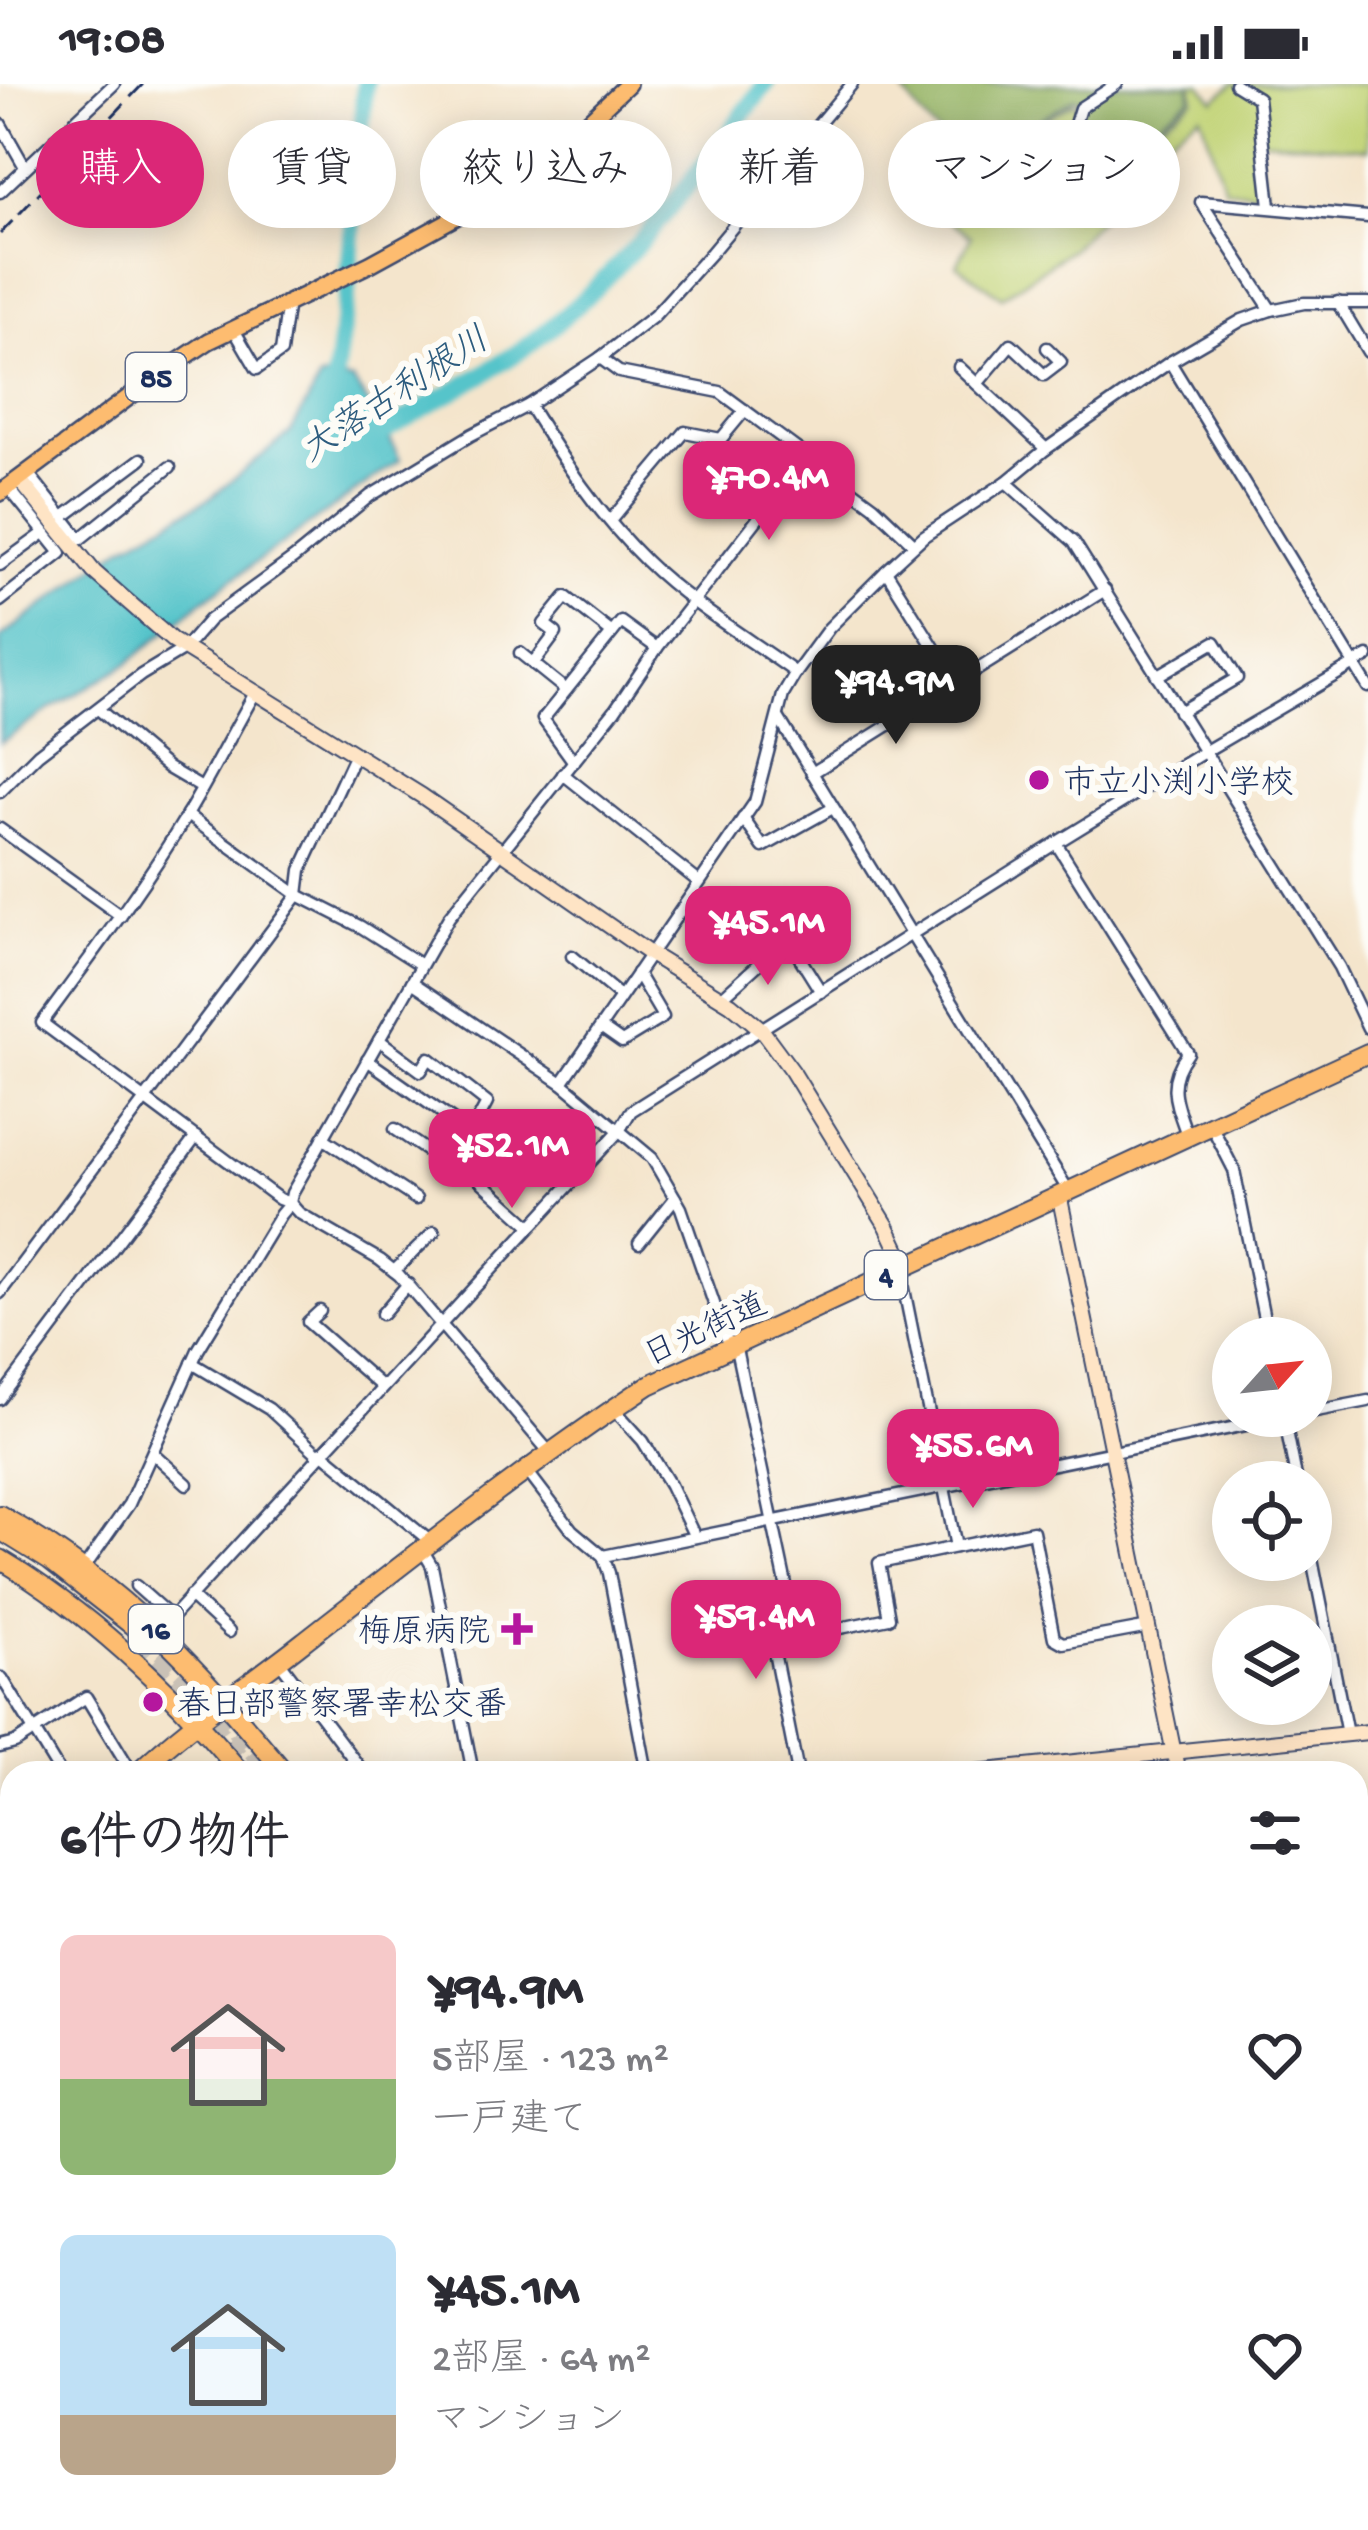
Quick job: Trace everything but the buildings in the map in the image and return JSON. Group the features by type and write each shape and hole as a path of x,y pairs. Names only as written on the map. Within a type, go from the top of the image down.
{"highway":[{"name":"日光街道","path":"149,1761 426,1546 650,1384 1368,1053"},
{"name":"16","path":"0,1515 84,1568 148,1637 197,1722 231,1761"},
{"name":"16","path":"0,1530 50,1561 148,1637 225,1702 275,1761"},
{"name":"16","path":"0,1544 148,1637"},
{"name":"16","path":"0,1558 81,1613 148,1637"}],"main road":[{"name":"85","path":"14,483 175,363 233,328 370,264 483,202 563,145 628,84"}],"street":[{"path":"0,193 114,84"},
{"path":"0,792 38,754 370,496 529,405 654,316 852,84"},
{"path":"1076,120 1080,108 1117,84"},
{"path":"1235,84 1258,98 1270,206"},
{"path":"0,123 25,167"},
{"path":"1271,310 1201,202 1368,217"},
{"path":"233,328 257,369 281,352 288,301"},
{"path":"1338,302 1368,352"},
{"path":"562,1083 755,802 783,695 796,674 829,628 886,571 914,544 1046,449 1170,362 1242,320 1304,303 1368,304"},
{"path":"977,384 1011,344 1044,375 1061,362 1048,348"},
{"path":"600,358 619,372 720,392 874,506 914,544"},
{"path":"1170,362 1368,687"},
{"path":"959,367 1046,449"},
{"path":"529,405 574,478 648,563 796,674"},
{"path":"610,520 685,432 721,439 746,410"},
{"path":"84,1568 129,1504 192,1363 290,1203 448,917 615,710 657,648 806,457"},
{"path":"62,518 141,459"},
{"path":"14,483 62,518 80,539 170,467"},
{"path":"1006,482 1074,542 1339,967 1368,1028"},
{"path":"14,483 94,572 179,645 355,754 761,1029 887,1226 901,1256 956,1547"},
{"path":"0,601 61,553 14,483"},
{"path":"0,565 44,532"},
{"path":"886,571 955,682"},
{"path":"812,773 1105,590"},
{"path":"533,664 556,633 544,624 566,597 612,633"},
{"path":"574,762 542,718 621,622 657,648"},
{"path":"1157,676 1215,642 1237,678 1179,712"},
{"path":"520,653 566,690"},
{"path":"148,1637 619,1130 631,1111 1204,752 1368,656"},
{"path":"255,693 187,814 121,916 42,1023 279,1199 394,1271 550,1454"},
{"path":"98,709 168,768 202,788"},
{"path":"778,717 1064,1192 1175,1761"},
{"path":"0,1292 298,895 302,870 355,754"},
{"path":"563,775 699,882"},
{"path":"743,818 763,848 833,808"},
{"path":"187,814 298,895 421,965"},
{"path":"0,829 121,916"},
{"path":"1057,843 1188,1053 1173,1093 1187,1135"},
{"path":"721,998 763,961 791,944 821,992"},
{"path":"572,956 620,997"},
{"path":"602,1028 622,1042 663,1017 637,973"},
{"path":"412,982 562,1083 652,1158 681,1208 732,1345 797,1636"},
{"path":"368,1060 471,1132 487,1103 429,1058 421,1071 379,1040"},
{"path":"1211,1124 1234,1170 1264,1317"},
{"path":"395,1129 452,1168 464,1166 530,1225"},
{"path":"0,1399 196,1137"},
{"path":"323,1138 416,1199"},
{"path":"639,1243 675,1198"},
{"path":"394,1271 434,1232"},
{"path":"382,1314 407,1284"},
{"path":"320,1311 308,1322 382,1387"},
{"path":"192,1363 269,1409 426,1546 471,1761"},
{"path":"1332,1408 1368,1401"},
{"path":"613,1408 643,1441 695,1537"},
{"path":"603,1556 1212,1431"},
{"path":"153,1453 188,1484"},
{"path":"527,1471 572,1530 603,1556 645,1761"},
{"path":"796,1761 772,1642 889,1618 879,1563 1033,1531 1054,1638 1063,1643 1149,1627"},
{"path":"1317,1581 1347,1734"},
{"path":"136,1586 148,1637"},
{"path":"190,1596 229,1632"},
{"path":"278,1661 355,1761"},
{"path":"2,1678 52,1761"},
{"path":"0,1747 15,1744 86,1696 125,1761"},
{"path":"1102,1761 1368,1732"}],"green space":[{"path":"899,84 1190,84 1191,98 1161,120 1078,120 1084,103 1075,98 1037,120 924,119"},
{"path":"1192,84 1201,84 1214,100 1233,84 1368,84 1368,149 1254,139 1265,194 1224,188 1201,114 1180,129 1180,120 1166,120 1194,99"},
{"path":"1073,103 1079,105 1073,120 1043,120"},
{"path":"960,228 1091,228 1071,249 1002,297 957,265 971,236"}],"water":[{"path":"320,379 353,381 400,460 202,601 127,664 0,743 0,638 122,547 212,497 291,432"}],"waterway":[{"path":"332,397 347,295 365,84"},
{"name":"大落古利根川","path":"365,444 511,357 598,286 658,222 766,84"}],"tunnel":[{"path":"142,1633 215,1706 260,1761"},
{"path":"134,1643 243,1761"}],"railway":[{"path":"0,234 143,84"}],"place":[{"name":"市立小渕小学校","path":"1039,780"},
{"name":"梅原病院","path":"517,1629"},
{"name":"春日部警察署幸松交番","path":"153,1702"}]}
